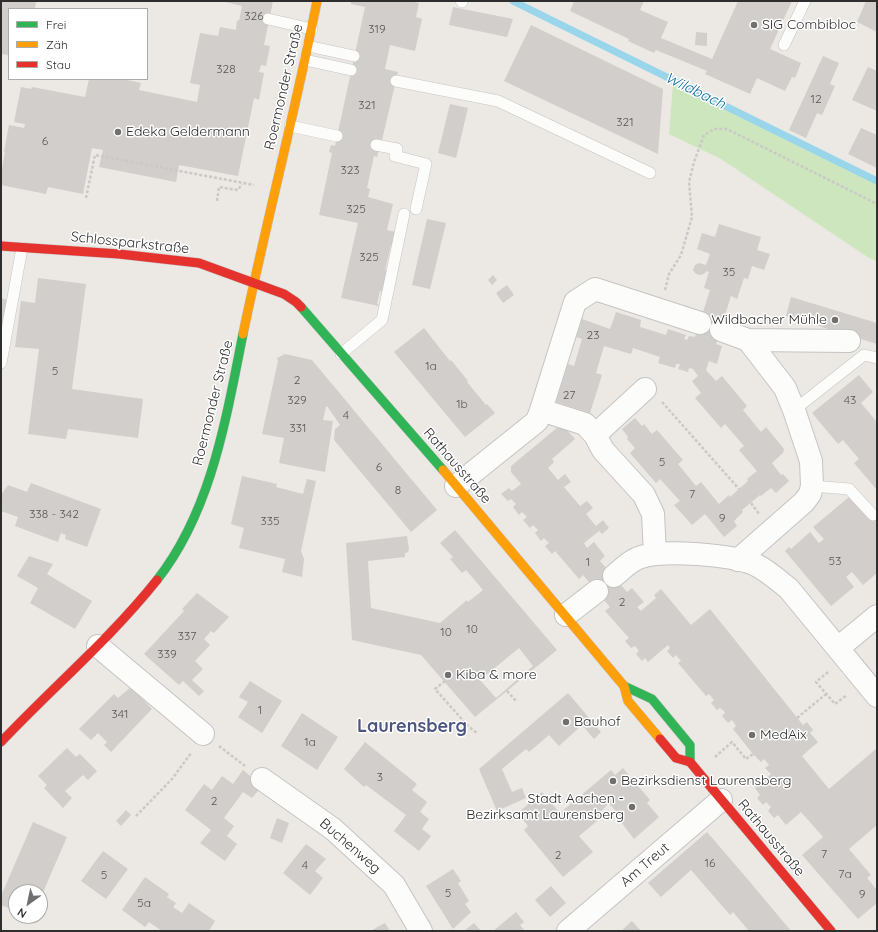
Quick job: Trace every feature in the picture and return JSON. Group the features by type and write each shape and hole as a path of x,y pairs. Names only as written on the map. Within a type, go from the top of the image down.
{"street":[{"name":"Roermonder Straße","path":"1,742 98,646 151,589 179,549 198,510 216,459 317,1"},
{"name":"Schlossparkstraße","path":"1,246 119,254 199,263 254,282"},
{"name":"Rathausstraße","path":"254,282 284,294 296,302 566,615 624,686 628,701 676,758 690,762 831,931"},
{"path":"456,486 537,421 575,302 595,289 700,323"},
{"path":"721,330 748,340 849,341"},
{"path":"738,560 804,502 810,494 812,486 811,461 785,388 748,340"},
{"path":"595,435 652,394"},
{"path":"541,410 585,424 595,435 604,450 644,495 653,514 655,554"},
{"path":"614,576 628,564 640,557 655,554 674,553 719,557 754,564 774,576 789,589 877,696"},
{"path":"566,615 597,591"},
{"path":"838,648 877,616"},
{"path":"98,646 203,734"},
{"name":"Rathausstraße","path":"624,686 652,699 672,721 690,745 690,762"},
{"name":"Buchenweg","path":"262,779 333,829 394,885 421,931"},
{"name":"Am Treut","path":"568,931 722,800"}],"lane":[{"path":"784,45 805,1"},
{"path":"268,19 312,29"},
{"path":"308,46 354,56"},
{"path":"305,60 351,70"},
{"path":"396,81 498,101 650,173"},
{"path":"290,126 337,136"},
{"path":"376,145 397,149 395,156 426,164 416,209"},
{"path":"341,354 382,320 404,214"},
{"path":"1,363 22,248"},
{"path":"794,410 864,355 877,358"},
{"path":"812,486 849,489 873,515"}],"path":[{"path":"659,310 669,274 681,255 692,217 689,182 694,162 704,135 714,129 727,129 877,204"},
{"path":"86,198 95,155 169,168 242,184 276,188"},
{"path":"217,201 219,187 238,190 242,184"},
{"path":"652,394 739,489"},
{"path":"751,503 759,513"},
{"path":"445,681 435,689 468,726 477,733"},
{"path":"816,682 835,704"},
{"path":"507,691 516,700"},
{"path":"797,718 826,694"},
{"path":"136,816 172,780 201,740 203,734 262,779"},
{"path":"698,772 732,742 746,759 753,754"}],"green space":[{"path":"673,83 877,184 877,261 869,258 721,159 669,134"}],"building":[{"path":"1,1 36,1 35,8 8,8 8,55 1,54"},
{"path":"221,1 273,1 264,45 270,46 266,66 261,65 259,72 264,73 259,100 254,98 238,176 179,165 176,182 99,167 103,150 92,148 83,194 48,187 46,194 1,185 1,174 9,125 24,128 25,124 14,122 21,87 31,89 32,87 85,97 89,80 127,80 141,83 139,90 197,102 200,85 190,83 200,33 218,36 220,27 236,30 237,20 239,21 242,6"},
{"path":"351,1 409,1 419,3 416,17 422,19 415,51 390,45 385,69 398,72 382,140 377,139 375,149 379,150 377,157 374,156 367,188 370,189 368,197 393,204 387,230 396,232 385,270 388,270 377,304 380,305 379,306 341,298 358,223 319,215 332,153 329,152 331,145 335,146 365,7 351,4"},
{"path":"574,1 644,1 640,10 668,22 661,38 712,59 738,1 792,1 770,49 801,63 795,78 792,77 785,91 757,78 750,94 705,74 707,71 656,50 654,53 628,41 629,39 570,11"},
{"path":"866,1 877,1 877,32 857,22"},
{"path":"453,7 513,19 507,37 449,25"},
{"path":"531,25 663,89 658,154 504,81"},
{"path":"696,32 707,33 707,46 695,45"},
{"path":"823,56 839,63 830,84 835,86 822,115 817,113 806,138 789,130"},
{"path":"868,67 877,71 877,111 852,100"},
{"path":"450,104 468,108 456,158 438,153"},
{"path":"861,128 877,135 877,168 848,154"},
{"path":"427,219 446,223 430,289 412,285"},
{"path":"719,224 761,237 757,250 770,254 764,270 752,266 748,279 744,278 737,299 731,296 716,344 722,346 717,364 709,361 706,370 716,381 722,376 747,406 743,410 761,432 766,427 784,449 783,453 772,463 781,475 783,474 789,481 776,493 771,488 742,510 743,512 734,521 737,526 724,537 705,514 692,525 674,505 680,501 660,479 656,483 630,453 635,448 627,439 628,437 622,429 635,418 642,426 644,424 652,434 657,430 683,460 678,464 696,486 701,482 719,504 729,495 730,497 757,471 739,450 744,446 725,424 721,428 695,398 701,393 692,381 698,376 693,369 689,368 688,372 678,369 680,364 676,364 675,368 658,363 660,357 633,348 631,354 604,346 596,373 602,375 590,413 556,402 568,364 574,366 582,339 576,337 582,319 610,329 616,312 641,320 640,327 666,335 668,329 686,335 684,339 687,340 689,336 695,337 710,290 704,288 709,272 706,271 701,275 696,274 693,270 695,265 699,263 706,265 710,254 697,249 702,233 715,237"},
{"path":"493,275 497,280 492,285 488,280"},
{"path":"38,278 86,284 72,389 143,399 138,438 68,429 66,439 28,434 39,349 15,347 21,301 35,303"},
{"path":"507,285 514,295 503,303 496,293"},
{"name":"Wildbacher Mühle","path":"791,297 877,323 877,344 786,316"},
{"path":"1,298 7,300 2,325 1,324"},
{"path":"424,328 486,405 487,404 495,413 465,437 394,352"},
{"path":"285,354 312,360 437,510 411,532 334,440 335,429 340,425 327,406 323,420 333,421 325,472 279,463 284,438 262,434 278,361 277,358"},
{"path":"859,375 873,392 861,403 877,422 877,490 854,463 859,459 843,440 838,444 812,413"},
{"path":"558,427 564,427 575,439 552,459 554,462 548,468 558,480 565,474 571,482 564,487 580,506 587,501 593,508 586,514 596,526 603,520 609,528 602,534 599,531 584,543 587,548 594,542 605,556 600,561 627,592 632,588 644,602 637,607 641,611 656,598 654,595 661,589 691,625 710,609 803,725 807,722 813,730 810,733 818,742 802,756 829,789 877,748 877,825 849,849 871,875 867,878 876,889 877,888 877,903 858,919 802,855 823,837 801,812 786,825 778,815 774,818 768,811 771,807 766,802 763,805 757,798 760,795 755,788 771,774 765,768 769,765 764,759 761,762 753,754 733,729 736,726 732,720 728,723 722,716 725,713 723,710 720,708 717,710 711,703 714,700 709,694 706,696 678,663 681,661 676,655 673,658 667,651 670,648 668,645 648,662 645,658 642,661 636,654 639,651 635,646 631,648 625,641 629,638 605,611 610,607 583,575 579,579 555,551 552,554 545,546 549,543 544,538 541,541 535,533 538,530 533,525 530,528 523,520 527,517 522,512 519,515 513,507 516,504 511,499 508,501 501,494 509,488 512,491 521,484 511,472 511,466"},
{"path":"242,476 277,484 276,487 303,494 307,479 316,481 301,551 304,559 302,577 282,572 285,559 239,548 244,528 231,524"},
{"path":"31,483 101,509 87,547 65,539 66,535 61,533 58,542 15,526 18,517 1,511 1,495 8,485 27,492"},
{"path":"849,497 866,516 877,512 877,573 863,585 852,572 846,577 854,587 831,606 785,551 789,547 791,549 810,532 819,543 824,539 813,527"},
{"path":"455,530 557,650 475,717 421,655 352,640 346,543 407,536 409,549 408,552 405,553 405,557 368,561 371,608 440,623 467,600 468,602 483,590 466,570 462,573 450,559 453,557 440,543","holes":["519,648 533,666 496,698 480,680"]},
{"path":"29,556 53,564 47,574 92,601 75,629 30,603 38,588 17,576"},
{"path":"197,593 229,617 214,633 211,631 204,639 210,645 195,661 203,669 192,680 204,691 199,696 183,681 179,685 144,654 184,611 182,609"},
{"path":"250,681 282,701 262,733 238,717 248,702 239,697"},
{"path":"131,687 152,709 111,752 104,745 107,742 98,733 91,740 79,729 114,694 118,698"},
{"path":"568,693 601,732 594,739 582,725 559,746 549,735 529,752 526,749 502,769 512,792 522,788 526,798 497,811 479,769"},
{"path":"302,713 338,737 317,770 281,746"},
{"path":"365,742 417,784 412,790 427,802 420,812 429,819 422,829 431,836 419,851 394,831 406,815 366,785 364,787 344,769"},
{"path":"67,748 76,757 80,754 97,771 88,780 83,775 65,791 72,798 63,808 44,788 47,785 38,776"},
{"path":"623,768 650,800 647,803 659,817 634,839 621,822 623,820 609,803 600,812 603,816 579,836 593,852 563,877 524,830 528,826 518,813 542,792 560,813 611,770 615,775"},
{"path":"243,770 262,786 252,798 243,792 224,818 234,826 227,836 237,844 225,861 200,843 211,830 185,810 204,784 212,790 222,776 233,784"},
{"path":"126,810 131,815 121,826 116,821"},
{"path":"277,818 289,823 282,843 270,838"},
{"path":"33,822 67,837 47,884 8,884 8,908 1,905 1,896"},
{"path":"707,832 791,931 749,931 733,912 730,915 691,870 661,897 648,883"},
{"path":"306,844 326,859 315,871 323,878 310,895 283,873"},
{"path":"103,851 128,869 106,899 81,881"},
{"path":"453,869 461,881 458,883 469,901 465,904 471,912 453,929 426,886"},
{"path":"145,877 169,894 167,897 176,903 173,907 182,913 189,903 215,921 209,931 162,931 149,922 145,927 122,910"},
{"path":"551,886 566,903 550,917 535,900"},
{"path":"516,912 524,922 520,925 525,931 493,931"},
{"path":"632,921 641,931 621,931"},
{"path":"385,923 390,931 370,931"},
{"path":"474,923 481,931 464,931"}],"waterway":[{"name":"Wildbach","path":"513,1 877,181"}],"traffic: fast":[{"path":"301,307 443,470"},
{"path":"157,580 176,553 204,494 223,430 243,334"},
{"path":"624,686 652,699 690,745 690,762"}],"traffic: slow":[{"path":"243,334 317,1"},
{"path":"443,470 624,686 628,701 660,739"}],"traffic: jam":[{"path":"1,246 119,254 199,263 284,294 301,307"},
{"path":"1,742 101,643 157,580"},
{"path":"660,739 676,758 690,762 831,931"}],"place":[{"name":"SIG Combibloc","path":"754,25"},
{"name":"Edeka Geldermann","path":"118,132"},
{"name":"Wildbacher Mühle","path":"835,320"},
{"name":"Kiba & more","path":"448,675"},
{"name":"Bauhof","path":"566,722"},
{"name":"MedAix","path":"752,735"},
{"name":"Bezirksdienst Laurensberg","path":"613,781"},
{"name":"Stadt Aachen - Bezirksamt Laurensberg","path":"632,807"}],"district":[{"name":"Laurensberg","path":"412,727"}]}
